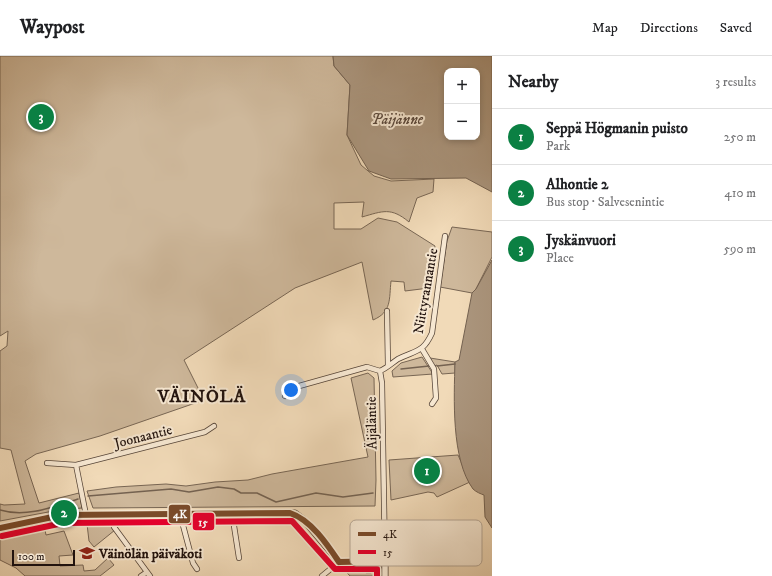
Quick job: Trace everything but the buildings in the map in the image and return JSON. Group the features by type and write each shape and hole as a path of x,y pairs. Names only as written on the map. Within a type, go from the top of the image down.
{"street":[{"name":"Niittyrannantie","path":"380,371 400,359 422,349 432,333 445,236"},
{"path":"387,312 388,366"},
{"path":"422,349 434,369 436,398 432,404"},
{"path":"286,396 292,388 367,367 380,371"},
{"name":"Äijäläntie","path":"380,371 382,383 384,520"},
{"name":"Joonaantie","path":"47,463 76,465 205,432 214,426"},
{"path":"76,465 86,515"},
{"path":"0,528 62,516 295,513 303,519 339,562"},
{"path":"180,514 197,569"},
{"path":"232,514 239,558"},
{"path":"112,515 114,527 149,574 141,576"},
{"path":"322,576 339,562 350,562"}],"shaded area":[{"path":"0,56 333,56 334,66 350,85 347,135 361,165 374,176 391,181 434,179 433,192 417,198 409,222 403,217 392,212 381,212 362,217 364,202 334,203 334,229 361,229 378,218 397,222 435,246 429,288 405,291 404,282 391,281 387,309 379,317 373,320 362,262 295,288 184,360 204,400 100,436 36,454 25,461 39,503 79,493 82,508 59,510 0,521 0,504 25,504 11,450 0,448 0,351 7,346 8,331 0,336"},
{"path":"452,227 492,232 492,257 476,289 472,293 440,287 447,241"},
{"path":"422,357 433,374 393,377 392,371 401,363"},
{"path":"430,358 455,362 455,373 442,374 437,365 434,366"},
{"path":"368,373 374,378 376,480 375,506 93,508 87,491 116,487 166,484 186,486 248,480 272,474 368,457 351,378"},
{"path":"458,455 470,482 437,497 434,493 428,492 391,500 389,460"},
{"path":"65,519 109,519 115,530 94,547 89,541 87,524 68,524"},
{"path":"44,525 46,535 64,531 73,555 59,556 60,566 83,565 84,571 95,570 108,558 114,565 100,576 25,576 16,568 0,560 0,533"},
{"path":"350,564 350,566 367,566 366,573 371,573 372,566 381,566 383,576 350,576 340,565"}],"water":[{"name":"Päijänne","path":"333,56 492,56 492,192 466,178 391,179 369,171 347,135 350,85 334,66"},
{"path":"492,260 492,528 485,517 484,495 473,489 461,462 455,428 454,393 455,362 459,360 472,293 476,289"}],"waterway":[{"path":"437,366 455,364"},
{"path":"401,369 429,366"},
{"path":"88,496 171,489 189,492 218,487 234,489 241,493 257,493 276,502 316,493 343,497 373,493"},
{"path":"0,510 20,513 30,512 78,499"}],"transit line":[{"name":"4K","path":"0,528 62,515 290,513 298,516 312,527 324,540 339,562"},
{"name":"15","path":"2,536 63,523 292,521 335,569 377,569 377,576"},
{"name":"4K","path":"339,562 350,562"}],"place":[{"name":"Jyskänvuori","path":"41,117"},
{"name":"Seppä Högmanin puisto","path":"427,471"},
{"name":"Alhontie 2","path":"64,513"},
{"name":"Väinölän päiväkoti","path":"87,553"}],"district":[{"name":"VÄINÖLÄ","path":"202,396"}]}
